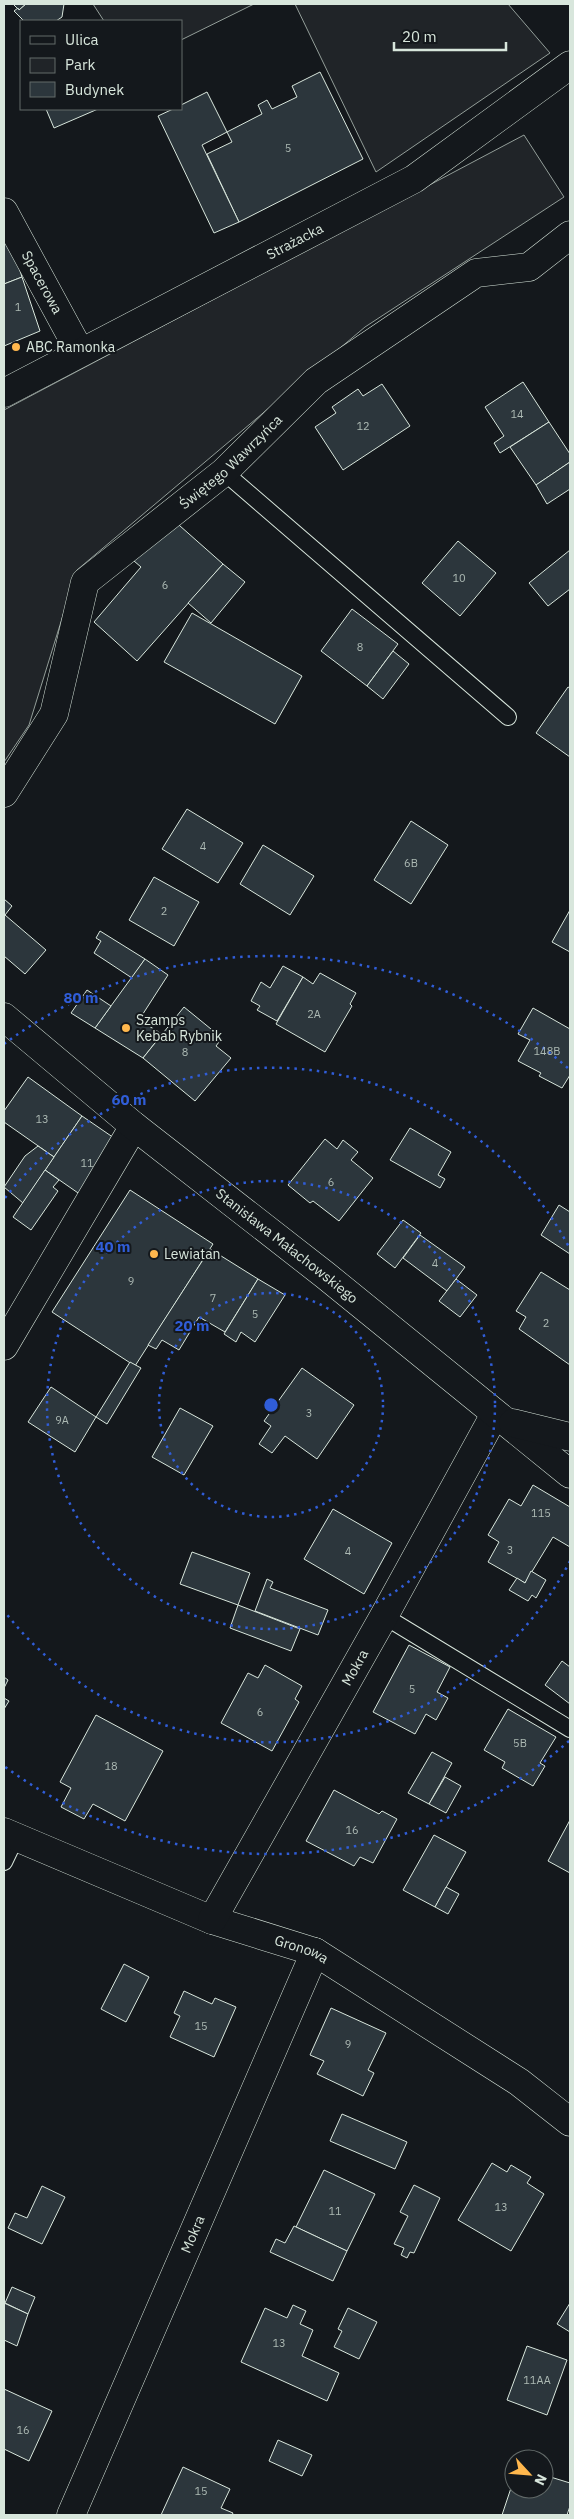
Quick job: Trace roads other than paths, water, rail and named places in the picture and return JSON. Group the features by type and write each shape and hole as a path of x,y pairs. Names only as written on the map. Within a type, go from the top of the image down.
{"street":[{"name":"Strażacka","path":"4,393 414,179 570,65"},
{"name":"Spacerowa","path":"4,212 80,352"},
{"name":"Świętego Wawrzyńca","path":"4,793 54,714 85,582 224,472 316,381 476,273 529,267 570,235"},
{"name":"Stanisława Małachowskiego","path":"4,1017 134,1126 325,1275 570,1474"},
{"path":"4,1346 134,1126"},
{"path":"500,1418 570,1437"},
{"name":"Mokra","path":"212,1920 384,1616 500,1418"},
{"name":"Gronowa","path":"10,1835 212,1920 314,1952 519,2082 570,2122"},
{"name":"Mokra","path":"71,2515 314,1952"}],"lane":[{"path":"224,472 508,717"},
{"path":"384,1616 570,1729"},
{"path":"4,1862 10,1835"}],"place":[{"name":"ABC Ramonka","path":"16,347"},
{"name":"Szamps Kebab Rybnik","path":"126,1028"},
{"name":"Lewiatan","path":"154,1254"}]}
